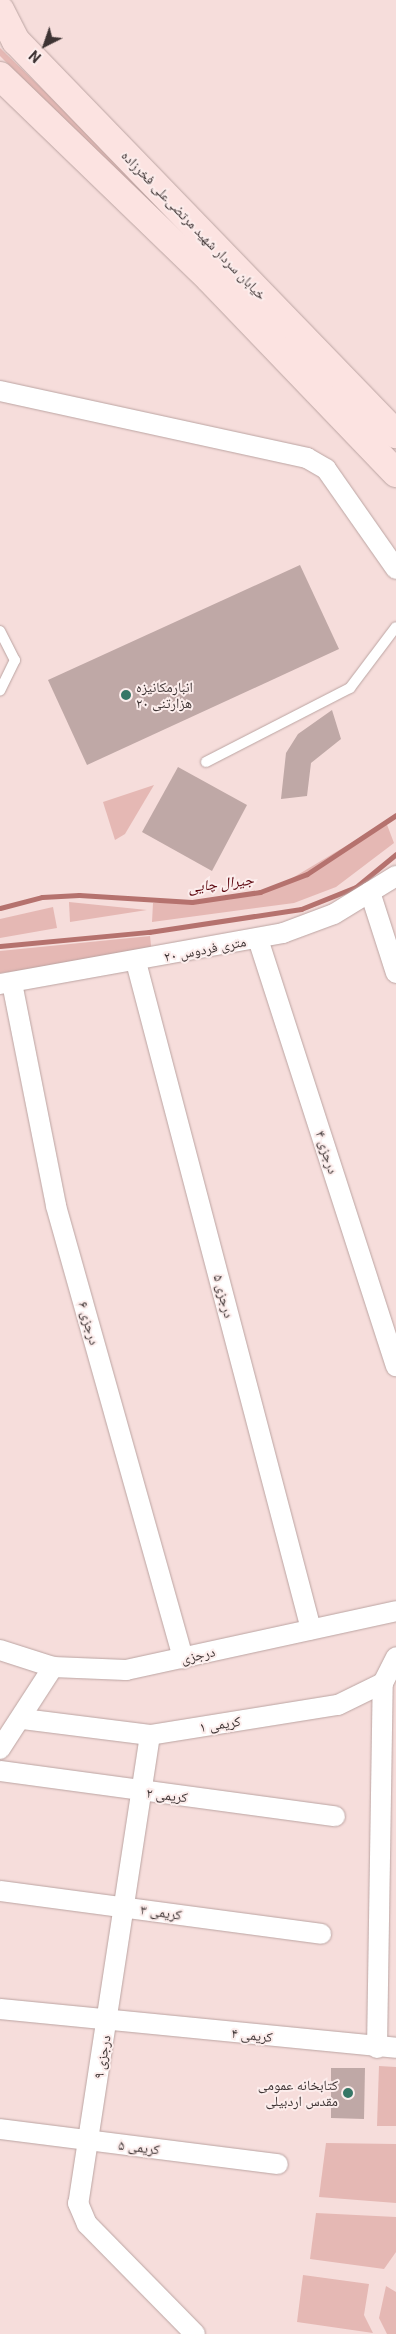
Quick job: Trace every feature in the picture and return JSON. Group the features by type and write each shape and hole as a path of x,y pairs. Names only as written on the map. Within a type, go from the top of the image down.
{"main road":[{"name":"خیابان سردار شهید مرتضی‌علی فخرزاده","path":"0,10 16,41 393,425"},
{"name":"خیابان سردار شهید مرتضی‌علی فخرزاده","path":"0,76 210,279 368,446 396,473"}],"street":[{"path":"0,391 307,458 326,469 396,569"},
{"path":"368,446 393,425"},
{"name":"۲۰ متری فردوس","path":"6,983 136,962 258,939 309,925 396,876"},
{"path":"370,892 396,973"},
{"name":"درجزی ۴","path":"258,939 396,1366"},
{"name":"درجزی ۵","path":"136,962 312,1629"},
{"name":"درجزی ۶","path":"6,983 56,1206 183,1659"},
{"name":"درجزی","path":"0,1650 53,1667 126,1670 396,1611"},
{"path":"387,2048 383,1683 396,1657"},
{"path":"0,1749 23,1720 53,1667"},
{"name":"کریمی ۱","path":"23,1720 150,1735 338,1705 383,1683"},
{"name":"درجزی ۹","path":"150,1735 108,2021 78,2203 87,2224 195,2334"},
{"name":"کریمی ۲","path":"0,1771 335,1816"},
{"name":"کریمی ۳","path":"0,1891 321,1934"},
{"name":"کریمی ۴","path":"0,2009 387,2048"},
{"name":"کریمی ۵","path":"0,2129 278,2164"}],"lane":[{"path":"206,762 350,688 396,627"},
{"path":"0,631 14,660 0,691"}],"shaded area":[{"path":"0,48 63,109 299,348 116,173 0,56"},
{"path":"154,785 125,834 115,840 103,802"},
{"path":"386,822 394,843 336,887 294,903 152,922 153,903 232,899 279,886"},
{"path":"69,902 147,910 70,922"},
{"path":"53,907 57,928 0,938 0,919"},
{"path":"150,936 152,954 0,973 0,951"},
{"path":"379,2066 396,2067 396,2126 377,2126"},
{"path":"326,2143 396,2144 396,2203 319,2197"},
{"path":"316,2213 396,2217 396,2252 384,2269 310,2259"},
{"path":"303,2275 369,2284 364,2315 373,2333 297,2322"},
{"path":"386,2286 396,2292 396,2334 387,2334 379,2318"}],"building":[{"path":"300,565 339,649 87,765 48,680"},
{"path":"332,710 341,739 311,763 307,796 281,799 286,753 298,734"},
{"path":"178,767 247,805 212,871 142,832"},
{"name":"کتابخانه عمومی مقدس اردبیلی","path":"331,2068 365,2068 364,2119 331,2118"}],"waterway":[{"name":"جیرال چایی","path":"0,908 42,897 79,895 192,902 260,892 307,874 396,815"},
{"name":"جیرال چایی","path":"0,946 149,932 301,909 356,887 396,854"}],"place":[{"name":"انبارمکانیزه ۲۰ هزارتنی","path":"126,695"},
{"name":"کتابخانه عمومی مقدس اردبیلی","path":"348,2093"}]}
